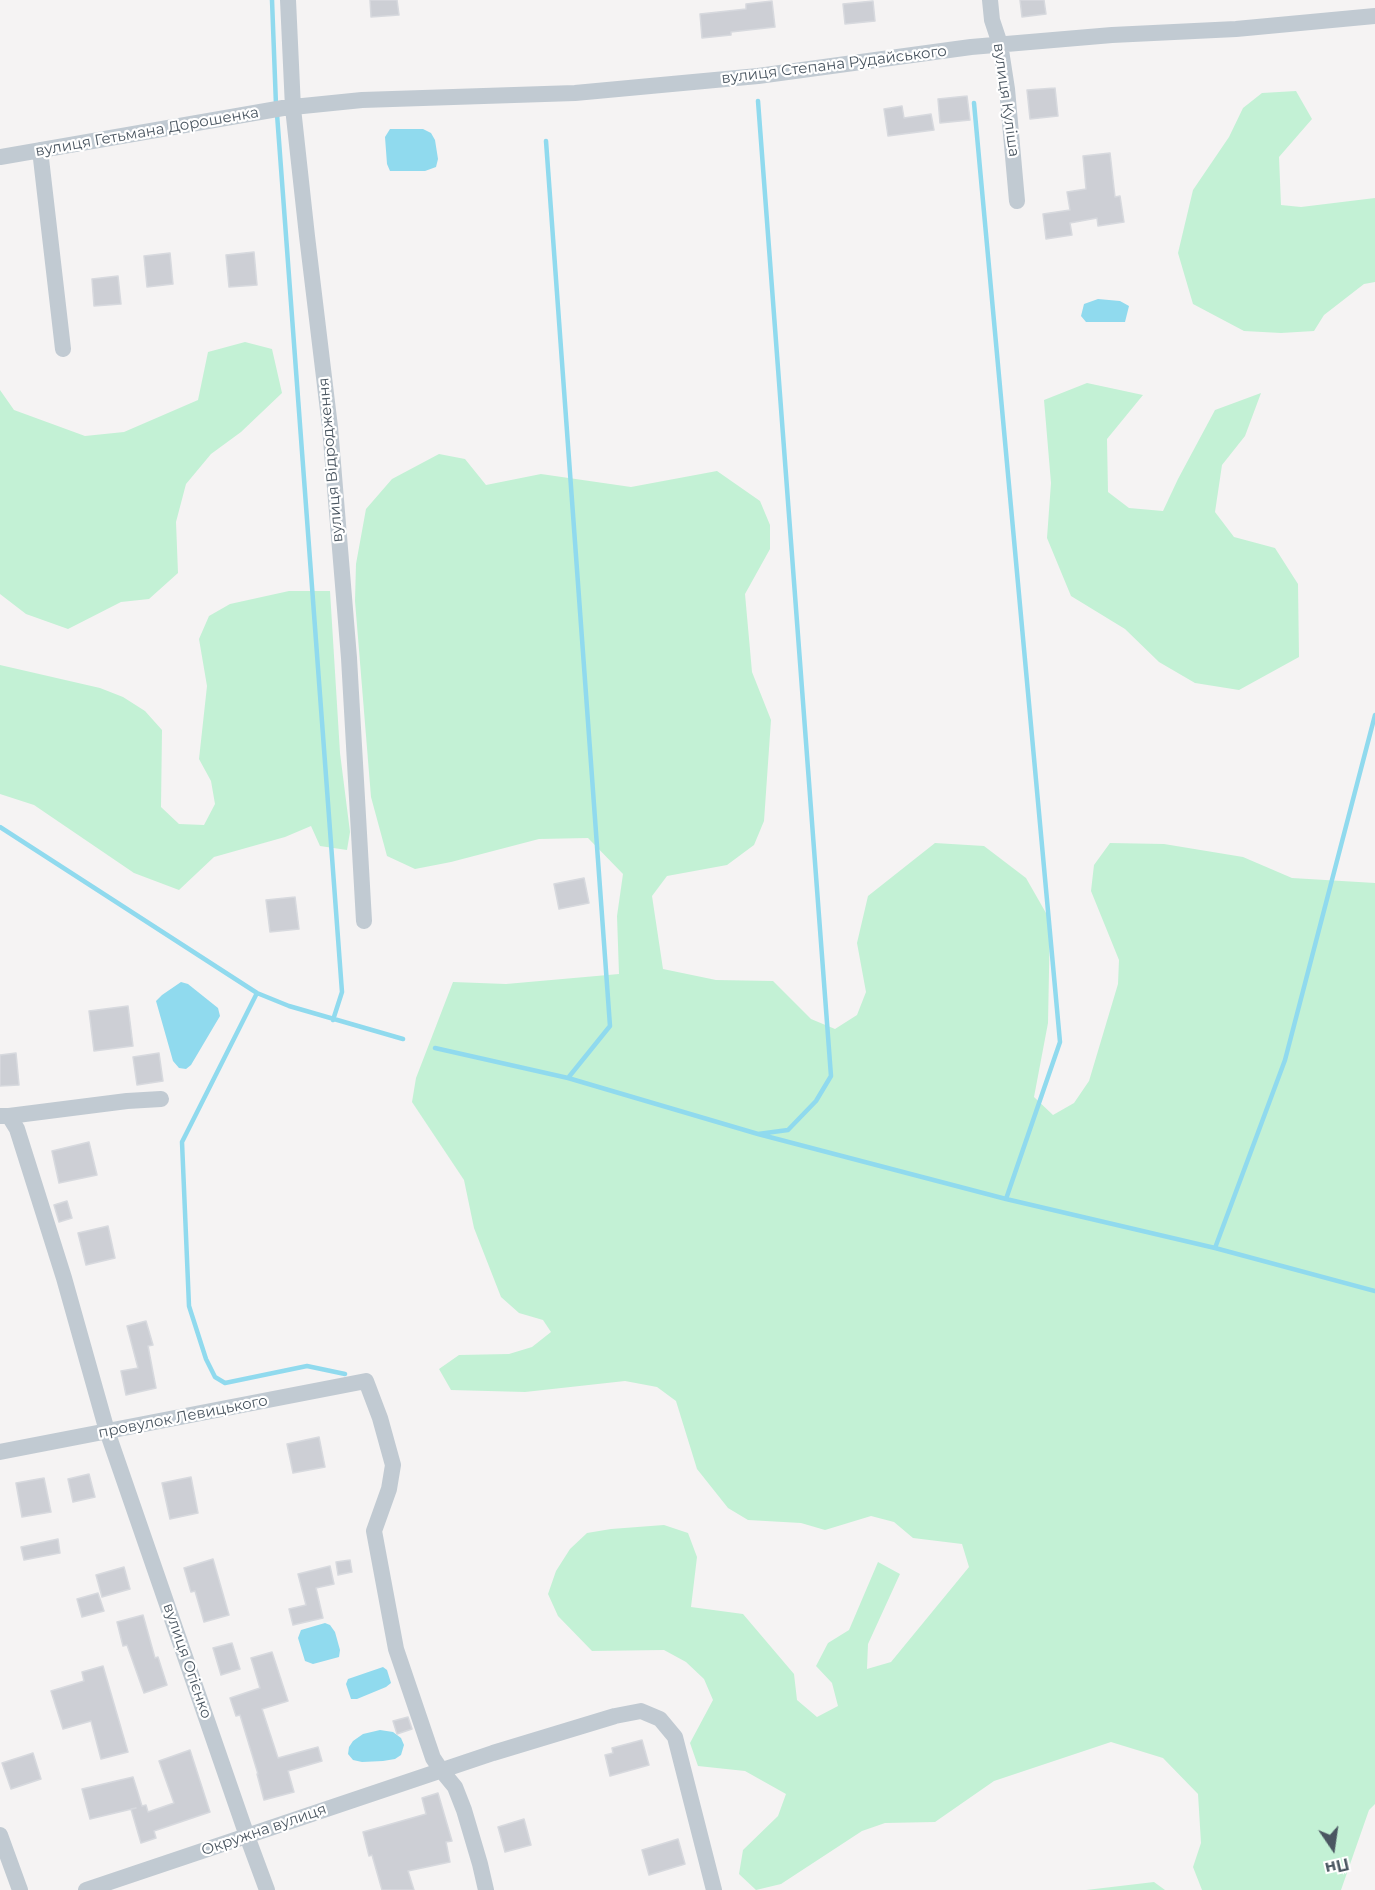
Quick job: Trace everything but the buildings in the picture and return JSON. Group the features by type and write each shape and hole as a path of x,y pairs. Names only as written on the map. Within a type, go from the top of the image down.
{"street":[{"name":"вулиця Відродження","path":"288,0 282,109 307,236 330,427 349,658 364,921"},
{"name":"вулиця Куліша","path":"990,0 1007,89 1017,201"},
{"name":"вулиця Степана Рудайського","path":"282,109 362,100 575,93 758,76 1000,44 1112,35 1236,29 1375,16"},
{"name":"вулиця Гетьмана Дорошенка","path":"0,157 282,109"},
{"path":"40,150 63,349"},
{"path":"4,1116 161,1099"},
{"name":"вулиця Огієнко","path":"4,1116 17,1129 107,1431 267,1890"},
{"name":"провулок Левицького","path":"0,1452 366,1381 380,1418 393,1464 389,1489 374,1531 380,1570 396,1649 429,1748 441,1770"},
{"name":"Окружна вулиця","path":"86,1890 441,1770 615,1716 640,1711 660,1719 675,1737 714,1890"},
{"path":"441,1770 455,1787 477,1853 486,1890"},
{"path":"0,1835 20,1890"}],"green space":[{"path":"1296,91 1312,119 1279,157 1281,205 1301,207 1375,198 1375,282 1364,284 1324,315 1314,331 1281,333 1244,331 1193,304 1178,253 1193,190 1229,137 1243,108 1262,93"},
{"path":"245,342 272,349 282,393 241,432 211,454 186,484 176,522 178,573 149,599 121,602 68,629 26,614 0,594 0,390 14,410 85,436 124,432 198,400 208,352"},
{"path":"1087,383 1143,395 1107,439 1108,492 1129,508 1163,511 1215,410 1261,393 1245,436 1222,465 1215,512 1234,537 1275,548 1298,584 1299,657 1239,690 1195,683 1159,662 1125,629 1071,596 1047,538 1051,483 1044,400"},
{"path":"439,454 465,459 486,485 541,474 631,487 717,471 760,501 770,525 770,549 745,594 752,672 771,720 764,821 754,845 727,865 667,876 652,896 663,969 716,980 773,981 811,1019 835,1029 857,1015 866,992 857,943 868,896 935,843 984,846 1026,878 1050,920 1048,1023 1034,1097 1053,1115 1074,1103 1089,1081 1118,984 1119,960 1091,891 1094,865 1110,843 1164,844 1243,857 1292,878 1375,883 1375,1804 1369,1810 1341,1890 1202,1890 1193,1867 1201,1843 1198,1794 1163,1758 1111,1742 994,1781 935,1822 885,1823 862,1831 781,1884 756,1890 739,1874 743,1850 778,1816 786,1794 745,1771 698,1766 690,1743 713,1700 704,1679 686,1662 664,1650 592,1651 558,1616 548,1594 556,1571 570,1549 587,1533 664,1525 688,1533 697,1557 691,1607 743,1614 794,1674 797,1700 817,1717 838,1706 832,1683 816,1666 828,1643 849,1630 878,1562 900,1574 868,1644 867,1669 891,1662 969,1567 962,1544 913,1538 894,1522 871,1516 825,1530 801,1523 748,1520 728,1508 697,1469 676,1401 657,1387 625,1381 525,1392 451,1390 439,1369 459,1355 509,1354 532,1347 551,1332 543,1320 519,1313 501,1297 474,1228 464,1180 412,1102 416,1078 453,982 506,984 619,974 617,916 623,874 588,838 539,839 415,869 387,856 371,797 355,601 356,564 366,509 392,479"},
{"path":"289,591 330,591 340,753 350,832 347,850 320,846 311,826 285,837 214,857 179,890 134,873 34,805 0,794 0,665 100,688 123,697 145,711 162,730 161,807 179,824 204,825 215,804 211,781 199,759 207,686 199,639 209,616 230,604"},
{"path":"1154,1882 1165,1890 1086,1890"}],"water":[{"path":"390,129 423,129 431,133 435,140 438,159 436,167 425,171 390,171 387,164 385,137"},
{"path":"1098,299 1120,301 1129,306 1125,322 1086,322 1081,316 1084,304"},
{"path":"181,982 188,984 218,1008 220,1016 191,1065 186,1069 179,1068 173,1061 156,1001"},
{"path":"325,1623 330,1625 335,1632 340,1650 339,1657 313,1664 305,1661 298,1638 301,1630"},
{"path":"383,1667 387,1670 391,1683 357,1699 351,1699 346,1684 348,1679"},
{"path":"380,1730 393,1732 401,1738 404,1745 401,1755 395,1759 383,1761 353,1760 348,1754 353,1741 363,1734"}],"waterway":[{"path":"272,0 276,105"},
{"path":"758,101 831,1076 816,1101 788,1130 758,1134"},
{"path":"974,103 1060,1042 1006,1199"},
{"path":"277,114 342,992 333,1020"},
{"path":"546,141 610,1026 568,1078"},
{"path":"1215,1248 1285,1060 1375,715"},
{"path":"0,827 257,993 289,1006 403,1039"},
{"path":"257,993 182,1142 189,1306 206,1359 215,1377 225,1383 307,1366 345,1374"},
{"path":"435,1048 568,1078 758,1134 1006,1199 1215,1248 1375,1291"}]}
